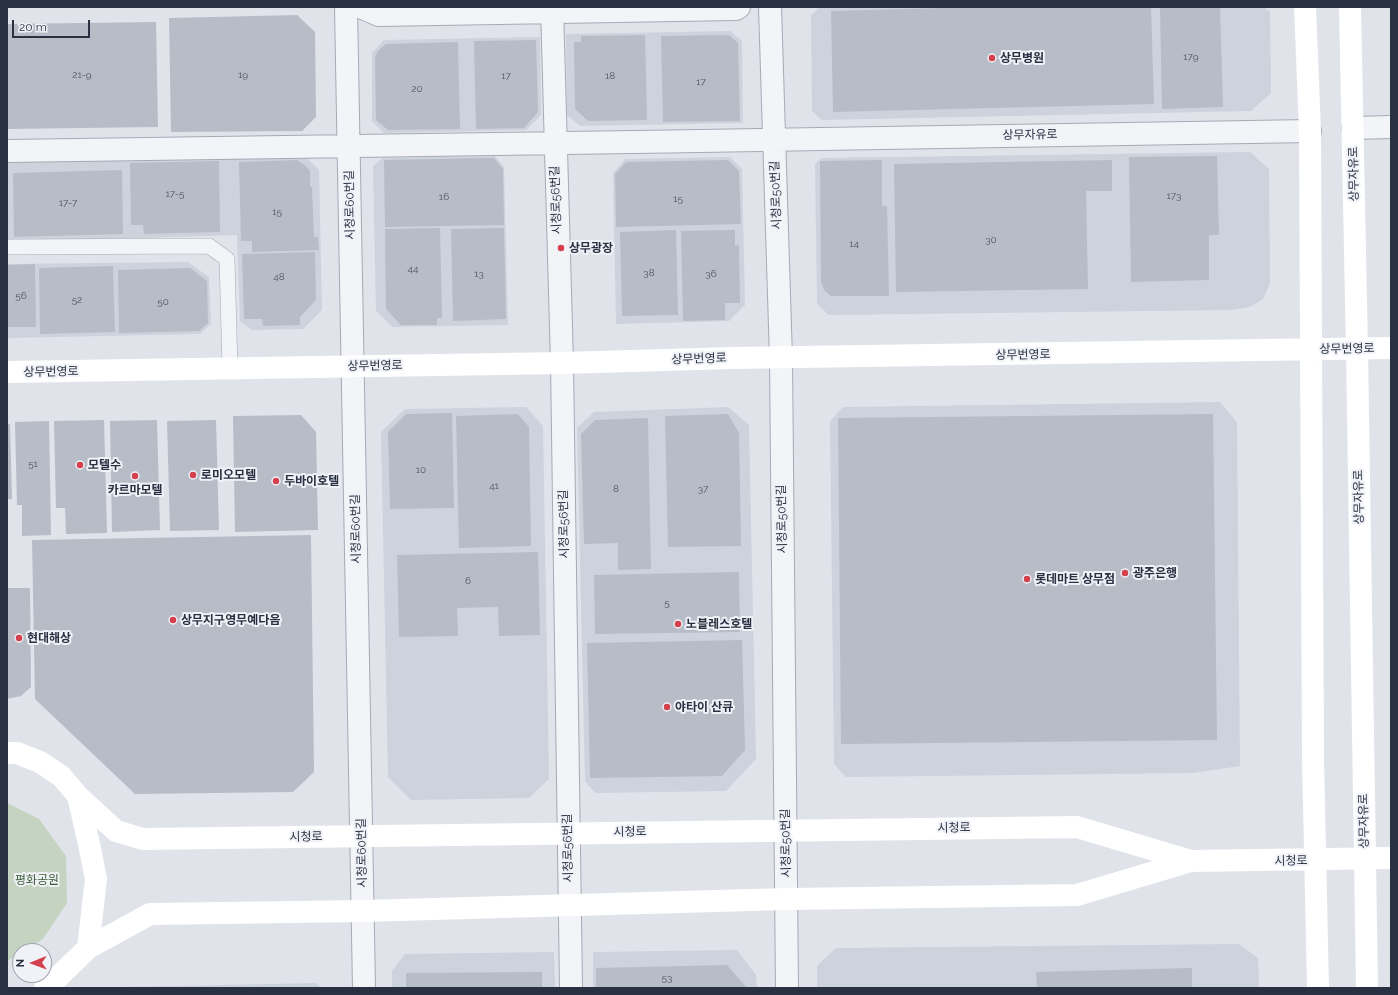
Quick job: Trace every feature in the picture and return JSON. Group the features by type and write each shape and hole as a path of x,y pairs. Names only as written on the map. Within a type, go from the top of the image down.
{"street":[{"name":"시청로60번길","path":"346,7 364,988"},
{"path":"360,7 379,16 552,9 739,7"},
{"name":"시청로50번길","path":"770,7 781,359 787,988"},
{"path":"1305,7 1310,131 1315,860 1318,988"},
{"name":"상무자유로","path":"1350,7 1367,988"},
{"name":"시청로56번길","path":"552,9 554,143 562,363 571,988"},
{"path":"1353,128 1391,127"},
{"name":"상무자유로","path":"775,139 1310,131"},
{"path":"7,151 349,148 775,139"},
{"name":"상무번영로","path":"7,372 1357,350 1391,348"},
{"name":"시청로","path":"7,753 17,753 40,762 61,776 78,796 116,831 143,839 1078,827 1191,861"},
{"name":"시청로","path":"78,796 96,880 88,948"},
{"name":"시청로","path":"45,988 49,986 88,948 150,914 363,911 787,899 1077,895 1191,861 1391,858"}],"lane":[{"path":"7,247 209,246 227,260 230,369"}],"shaded area":[{"name":"상무병원","path":"820,7 1264,7 1270,12 1271,93 1251,111 822,120 812,111 811,15"},
{"path":"730,31 742,41 743,123 580,126 567,115 566,34"},
{"path":"540,37 541,115 526,130 384,133 372,121 372,53 384,40"},
{"path":"1250,152 1269,169 1270,283 1263,299 1250,307 1230,310 829,315 817,304 815,164 821,158"},
{"path":"304,155 319,170 322,310 303,329 252,330 240,321 237,235 7,242 7,161"},
{"path":"495,156 504,167 508,325 392,327 376,311 373,166 383,158"},
{"path":"730,157 742,169 745,305 729,321 616,324 613,173 625,159"},
{"path":"188,262 209,277 211,324 200,334 7,338 7,264"},
{"name":"롯데마트 상무점","path":"1220,402 1237,422 1240,766 1193,773 846,777 834,764 830,421 843,407"},
{"path":"526,407 543,426 549,779 529,798 411,800 388,777 381,432 405,409"},
{"path":"728,407 749,425 756,759 726,791 595,793 585,781 577,428 594,412"},
{"path":"1239,944 1258,958 1259,988 817,988 817,966 836,948"},
{"path":"737,950 756,975 757,988 593,988 593,952"},
{"path":"554,952 555,988 392,988 392,971 405,954"},
{"path":"317,983 322,988 120,988 121,987"}],"green space":[{"name":"평화공원","path":"7,803 39,819 66,856 67,903 43,939 37,943 12,943 12,958 7,961"}],"building":[{"name":"상무병원","path":"981,7 1151,7 1154,104 833,112 831,11"},
{"path":"1160,7 1220,7 1223,107 1162,109"},
{"path":"297,15 315,32 316,117 302,131 171,132 169,18"},
{"path":"156,22 158,127 7,129 7,24"},
{"path":"645,35 647,120 588,121 575,109 574,42 581,42 581,36"},
{"path":"729,35 738,43 740,121 663,122 661,36"},
{"path":"536,40 538,112 524,128 476,129 474,41"},
{"path":"458,42 460,129 388,130 376,120 375,57 378,51 386,44"},
{"path":"1217,156 1219,235 1209,235 1209,280 1131,282 1129,157"},
{"path":"494,158 503,169 504,225 385,227 384,160"},
{"path":"297,160 306,166 310,171 314,237 318,237 319,250 252,252 252,241 241,241 239,162"},
{"path":"728,160 739,171 741,224 616,227 615,174 626,162"},
{"path":"882,160 882,206 887,206 889,296 831,296 824,290 821,282 820,161"},
{"path":"1112,160 1112,191 1086,191 1088,289 896,292 894,164"},
{"path":"219,161 220,232 144,234 143,225 131,225 130,163"},
{"path":"122,170 123,234 14,237 13,173"},
{"path":"440,228 442,318 437,318 437,325 401,325 386,309 385,229"},
{"path":"504,228 506,319 453,321 451,229"},
{"path":"676,230 678,315 622,316 620,232"},
{"path":"735,230 735,246 739,245 740,303 725,303 725,320 683,321 681,231"},
{"path":"315,252 316,300 300,317 300,325 263,326 262,319 244,319 242,254"},
{"path":"35,264 36,327 7,327 7,265"},
{"path":"113,266 115,332 40,334 39,268"},
{"path":"190,268 207,281 208,323 199,331 119,333 118,270"},
{"path":"452,413 454,508 390,509 388,432 406,414"},
{"path":"518,414 529,427 531,546 459,548 456,416"},
{"path":"728,414 739,433 741,546 668,547 665,416"},
{"name":"롯데마트 상무점","path":"1213,414 1217,740 841,744 838,418"},
{"name":"두바이호텔","path":"301,415 316,432 318,530 235,532 233,416"},
{"path":"648,418 651,569 618,570 618,543 584,544 581,434 595,420"},
{"name":"모텔수","path":"104,420 107,533 66,534 65,508 56,508 54,421"},
{"name":"카르마모텔","path":"157,420 160,530 112,532 110,421"},
{"name":"로미오모텔","path":"216,420 219,530 170,531 167,421"},
{"path":"49,421 51,535 22,536 22,505 17,505 15,422"},
{"path":"7,424 10,424 12,499 7,499"},
{"name":"상무지구영무예다음","path":"311,535 314,772 293,792 135,794 35,699 32,540"},
{"path":"538,552 540,635 499,636 498,607 457,608 458,636 399,637 397,555"},
{"path":"739,572 740,632 595,634 594,575"},
{"name":"현대해상","path":"7,588 30,588 31,687 21,696 7,699"},
{"path":"742,640 745,750 722,776 590,778 587,643"},
{"path":"727,965 747,988 596,988 596,968"},
{"path":"1192,968 1192,988 1037,988 1036,972"},
{"path":"542,972 542,988 406,988 406,973"}],"place":[{"name":"상무병원","path":"992,58"},
{"name":"상무광장","path":"561,248"},
{"name":"모텔수","path":"80,465"},
{"name":"로미오모텔","path":"193,475"},
{"name":"카르마모텔","path":"135,476"},
{"name":"두바이호텔","path":"276,481"},
{"name":"광주은행","path":"1125,573"},
{"name":"롯데마트 상무점","path":"1027,579"},
{"name":"상무지구영무예다음","path":"173,620"},
{"name":"노블레스호텔","path":"678,624"},
{"name":"현대해상","path":"19,638"},
{"name":"야타이 산큐","path":"667,707"}]}
